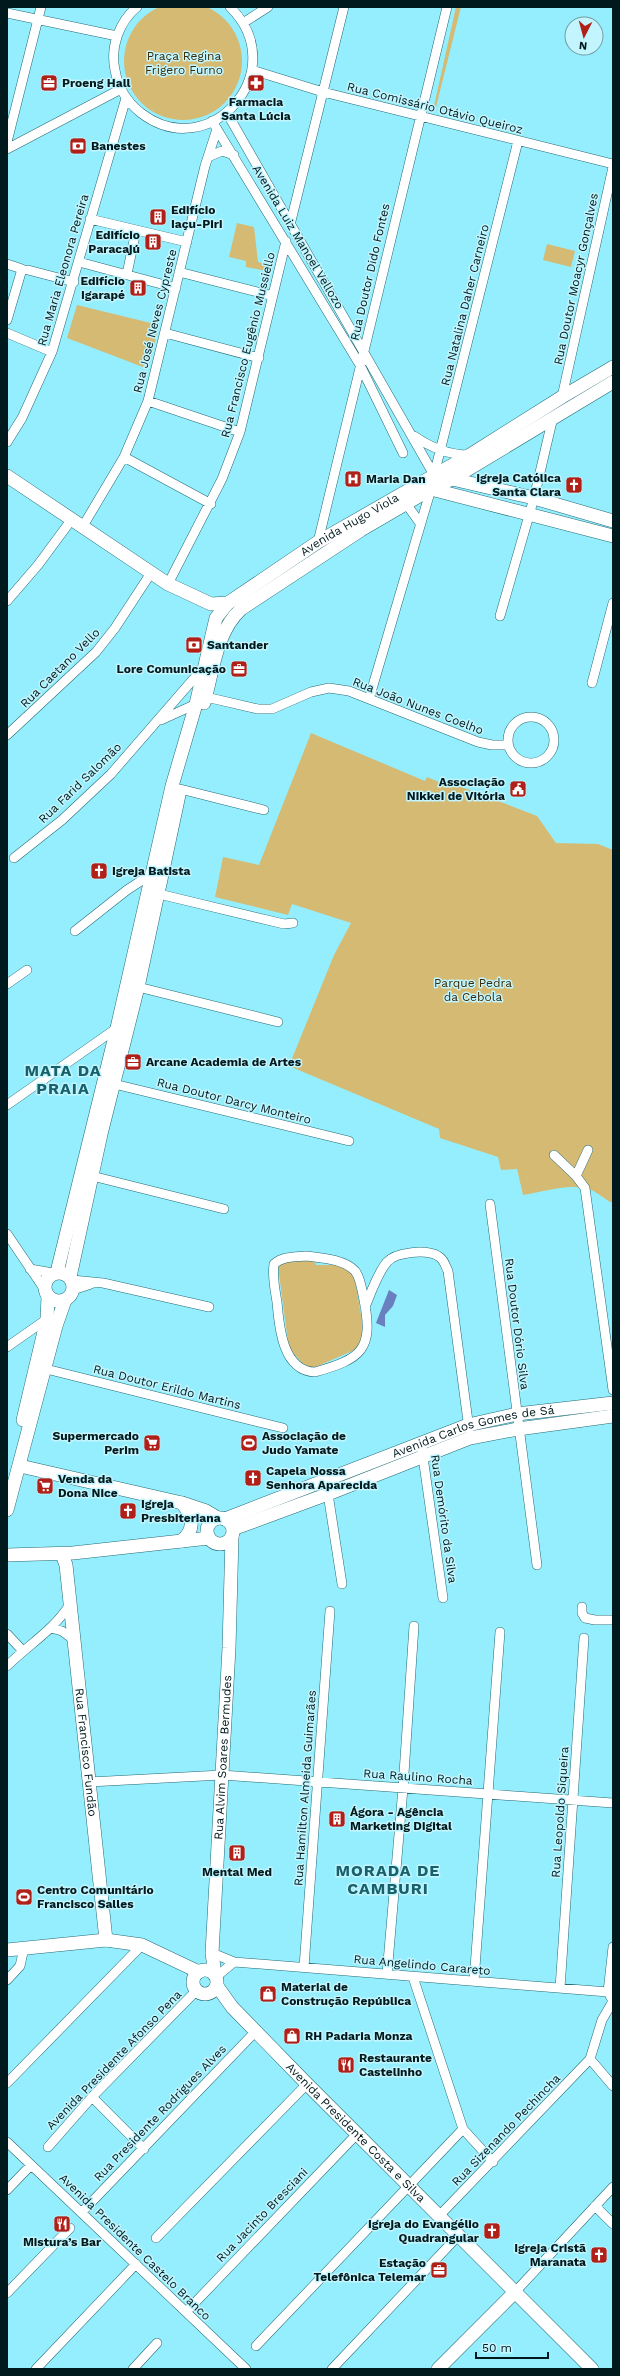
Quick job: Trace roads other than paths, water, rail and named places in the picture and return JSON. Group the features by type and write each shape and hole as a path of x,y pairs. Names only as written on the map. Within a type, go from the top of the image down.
{"street":[{"path":"7,142 41,7"},
{"path":"137,7 124,22 117,36 115,47 115,69 121,89 126,98 135,108 159,123 186,128 215,125 227,113 246,88 252,70 252,46 236,9"},
{"path":"243,23 268,7"},
{"path":"291,221 344,7"},
{"name":"Rua Doutor Dido Fontes","path":"318,542 447,7"},
{"path":"7,13 117,36"},
{"name":"Rua Comissário Otávio Queiroz","path":"252,70 323,92 613,165"},
{"path":"7,149 121,89"},
{"name":"Rua Maria Eleonora Pereira","path":"7,442 22,418 52,352 74,282 90,219 126,98"},
{"name":"Avenida Luiz Manoel Vellozo","path":"227,113 291,221 412,434 431,481"},
{"name":"Avenida Luiz Manoel Vellozo","path":"215,125 360,365 403,452"},
{"name":"Rua José Neves Cypreste","path":"83,526 124,457 148,401 215,125"},
{"name":"Rua Natalina Daher Carneiro","path":"369,699 431,481 442,450 518,141"},
{"path":"208,157 222,151 234,155"},
{"name":"Rua Doutor Moacyr Gonçalves","path":"562,397 613,165"},
{"path":"90,219 187,242"},
{"path":"127,274 136,231"},
{"name":"Rua Francisco Eugênio Mussiello","path":"168,584 211,504 240,432 286,241"},
{"path":"79,262 176,288"},
{"path":"7,264 22,268 7,320"},
{"path":"28,270 74,282"},
{"path":"179,272 272,296"},
{"path":"7,333 52,352"},
{"path":"165,333 259,358"},
{"name":"Avenida Hugo Viola","path":"216,618 228,603 318,542 431,481 562,397 613,367"},
{"name":"Avenida Hugo Viola","path":"233,616 256,598 348,538 407,504 431,481 452,479 613,382"},
{"path":"148,401 240,432"},
{"path":"381,406 392,401"},
{"path":"500,616 534,498 553,417"},
{"path":"412,434 442,450 470,455"},
{"path":"124,457 211,504"},
{"path":"7,476 168,584 210,604 228,603"},
{"path":"452,479 534,498 613,521"},
{"path":"431,481 529,514 613,536"},
{"path":"407,504 420,523"},
{"path":"7,601 38,565 72,519"},
{"name":"Rua Caetano Vello","path":"7,735 96,652 115,628 151,573"},
{"path":"191,596 216,618 233,616"},
{"path":"592,683 613,603"},
{"path":"154,892 153,873 176,788 201,701 223,636 233,616"},
{"path":"201,701 203,668 216,618"},
{"name":"Rua Farid Salomão","path":"14,858 62,820 111,774 203,668"},
{"name":"Rua João Nunes Coelho","path":"201,701 258,710 272,709 311,692 329,688 349,691 478,742 492,745 508,745"},
{"name":"Rua Farid Salomão","path":"158,721 201,701"},
{"path":"527,718 536,718 544,722 553,736 553,747 548,754 542,760 532,763 516,758 508,745 510,729 515,724 527,718"},
{"path":"176,788 264,810"},
{"path":"15,1485 14,1459 47,1319 46,1280 55,1273 114,1084 137,964 176,788"},
{"path":"75,931 127,890 153,873"},
{"path":"127,890 154,892 284,924 293,923"},
{"path":"7,984 27,970"},
{"path":"133,985 278,1022"},
{"path":"7,1510 46,1369 56,1326 70,1287 88,1170 118,1028 133,985"},
{"path":"7,1105 118,1028"},
{"name":"Rua Doutor Darcy Monteiro","path":"114,1084 349,1141"},
{"path":"576,1176 588,1150"},
{"path":"554,1155 576,1176 585,1188 613,1390"},
{"path":"88,1170 224,1210"},
{"name":"Rua Doutor Dório Silva","path":"490,1204 518,1429 537,1565"},
{"path":"7,1234 46,1293 56,1301 70,1287 103,1283 210,1307"},
{"path":"365,1307 359,1278 355,1271 346,1265 306,1256 285,1258 274,1264 274,1278 283,1345 299,1366 309,1372 322,1370 359,1354 367,1339 365,1307 383,1268 393,1258 425,1252 439,1256 444,1262 448,1271 470,1438"},
{"path":"30,1269 55,1273 70,1287"},
{"path":"7,1347 47,1319"},
{"name":"Rua Doutor Erildo Martins","path":"46,1369 283,1428"},
{"name":"Avenida Carlos Gomes de Sá","path":"227,1526 326,1481 468,1425 517,1414 613,1403"},
{"name":"Avenida Carlos Gomes de Sá","path":"227,1526 328,1494 470,1438 518,1429 613,1416"},
{"name":"Rua Demórito da Silva","path":"421,1444 443,1598"},
{"path":"20,1466 182,1503 206,1511 227,1526"},
{"path":"326,1481 342,1584"},
{"path":"181,1541 190,1532 192,1526 190,1513 182,1503"},
{"path":"227,1526 209,1524 207,1528 232,1563"},
{"path":"7,1555 67,1557 181,1541 227,1542 227,1526"},
{"name":"Rua Alvim Soares Bermudes","path":"207,1980 212,1953 232,1563 227,1526"},
{"path":"7,1546 51,1550 67,1557"},
{"name":"Rua Francisco Fundão","path":"67,1557 70,1604 106,1940"},
{"path":"7,1666 22,1650 51,1628 70,1604"},
{"path":"582,1607 582,1613 585,1618 595,1620 613,1620"},
{"name":"Rua Hamilton Almeida Guimarães","path":"304,1967 330,1611"},
{"path":"387,1974 403,1788 414,1626"},
{"path":"51,1628 62,1631 74,1640"},
{"path":"474,1981 500,1632"},
{"path":"7,1634 22,1650"},
{"name":"Rua Leopoldo Siqueira","path":"560,1988 584,1638"},
{"name":"Rua Raulino Rocha","path":"89,1782 222,1775 613,1803"},
{"name":"Avenida Presidente Costa e Silva","path":"7,1950 106,1940 142,1945 159,1952 207,1980 356,2135 516,2291 592,2369"},
{"path":"7,2084 142,1945"},
{"path":"613,1947 608,1992 613,2001 602,2020 590,2059 613,2086"},
{"path":"7,1980 20,1966 24,1948"},
{"name":"Rua Angelindo Carareto","path":"212,1953 234,1962 608,1992"},
{"name":"Avenida Presidente Afonso Pena","path":"48,2147 92,2097 207,1980 234,1962"},
{"path":"413,1977 463,2129 493,2162"},
{"name":"Rua Presidente Rodrigues Alves","path":"82,2212 256,2031"},
{"name":"Rua Sizenando Pechincha","path":"439,2216 493,2162 590,2059"},
{"path":"156,2238 307,2084"},
{"path":"92,2097 144,2149"},
{"path":"256,2346 463,2129"},
{"name":"Rua Jacinto Bresciani","path":"186,2312 356,2135"},
{"name":"Avenida Presidente Castelo Branco","path":"7,2142 246,2369"},
{"path":"7,2190 31,2165"},
{"path":"438,2369 516,2291 613,2186"},
{"path":"595,2206 613,2224"},
{"path":"7,2293 70,2228"},
{"path":"332,2369 458,2236"},
{"path":"36,2369 136,2264"},
{"path":"133,2369 158,2343"},
{"path":"232,2369 239,2362"}],"water":[{"path":"389,1290 397,1295 393,1306 385,1315 385,1327 376,1323"}],"place":[{"name":"Proeng Hall","path":"49,83"},
{"name":"Farmacia Santa Lúcia","path":"256,83"},
{"name":"Banestes","path":"78,146"},
{"name":"Edifício Iaçu-Piri","path":"158,217"},
{"name":"Edifício Paracajú","path":"153,242"},
{"name":"Edifício Igarapé","path":"138,288"},
{"name":"Maria Dan","path":"353,479"},
{"name":"Igreja Católica Santa Clara","path":"574,485"},
{"name":"Santander","path":"194,645"},
{"name":"Lore Comunicação","path":"239,669"},
{"name":"Associação Nikkei de Vitória","path":"518,789"},
{"name":"Igreja Batista","path":"99,871"},
{"name":"Arcane Academia de Artes","path":"133,1062"},
{"name":"Supermercado Perim","path":"152,1443"},
{"name":"Associação de Judo Yamate","path":"249,1443"},
{"name":"Capela Nossa Senhora Aparecida","path":"253,1478"},
{"name":"Venda da Dona Nice","path":"45,1486"},
{"name":"Igreja Presbiteriana","path":"128,1511"},
{"name":"Ágora - Agência Marketing Digital","path":"337,1819"},
{"name":"Mental Med","path":"237,1853"},
{"name":"Centro Comunitário Francisco Salles","path":"24,1897"},
{"name":"Material de Construção República","path":"268,1994"},
{"name":"RH Padaria Monza","path":"292,2036"},
{"name":"Restaurante Castelinho","path":"346,2065"},
{"name":"Mistura’s Bar","path":"62,2224"},
{"name":"Igreja do Evangélio Quadrangular","path":"492,2231"},
{"name":"Igreja Cristã Maranata","path":"599,2255"},
{"name":"Estação Telefônica Telemar","path":"439,2270"}],"district":[{"name":"MATA DA PRAIA","path":"63,1079"},
{"name":"MORADA DE CAMBURI","path":"388,1879"}],"park label":[{"name":"Praça Regina Frigero Furno","path":"184,63"},
{"name":"Parque Pedra da Cebola","path":"473,990"}]}
